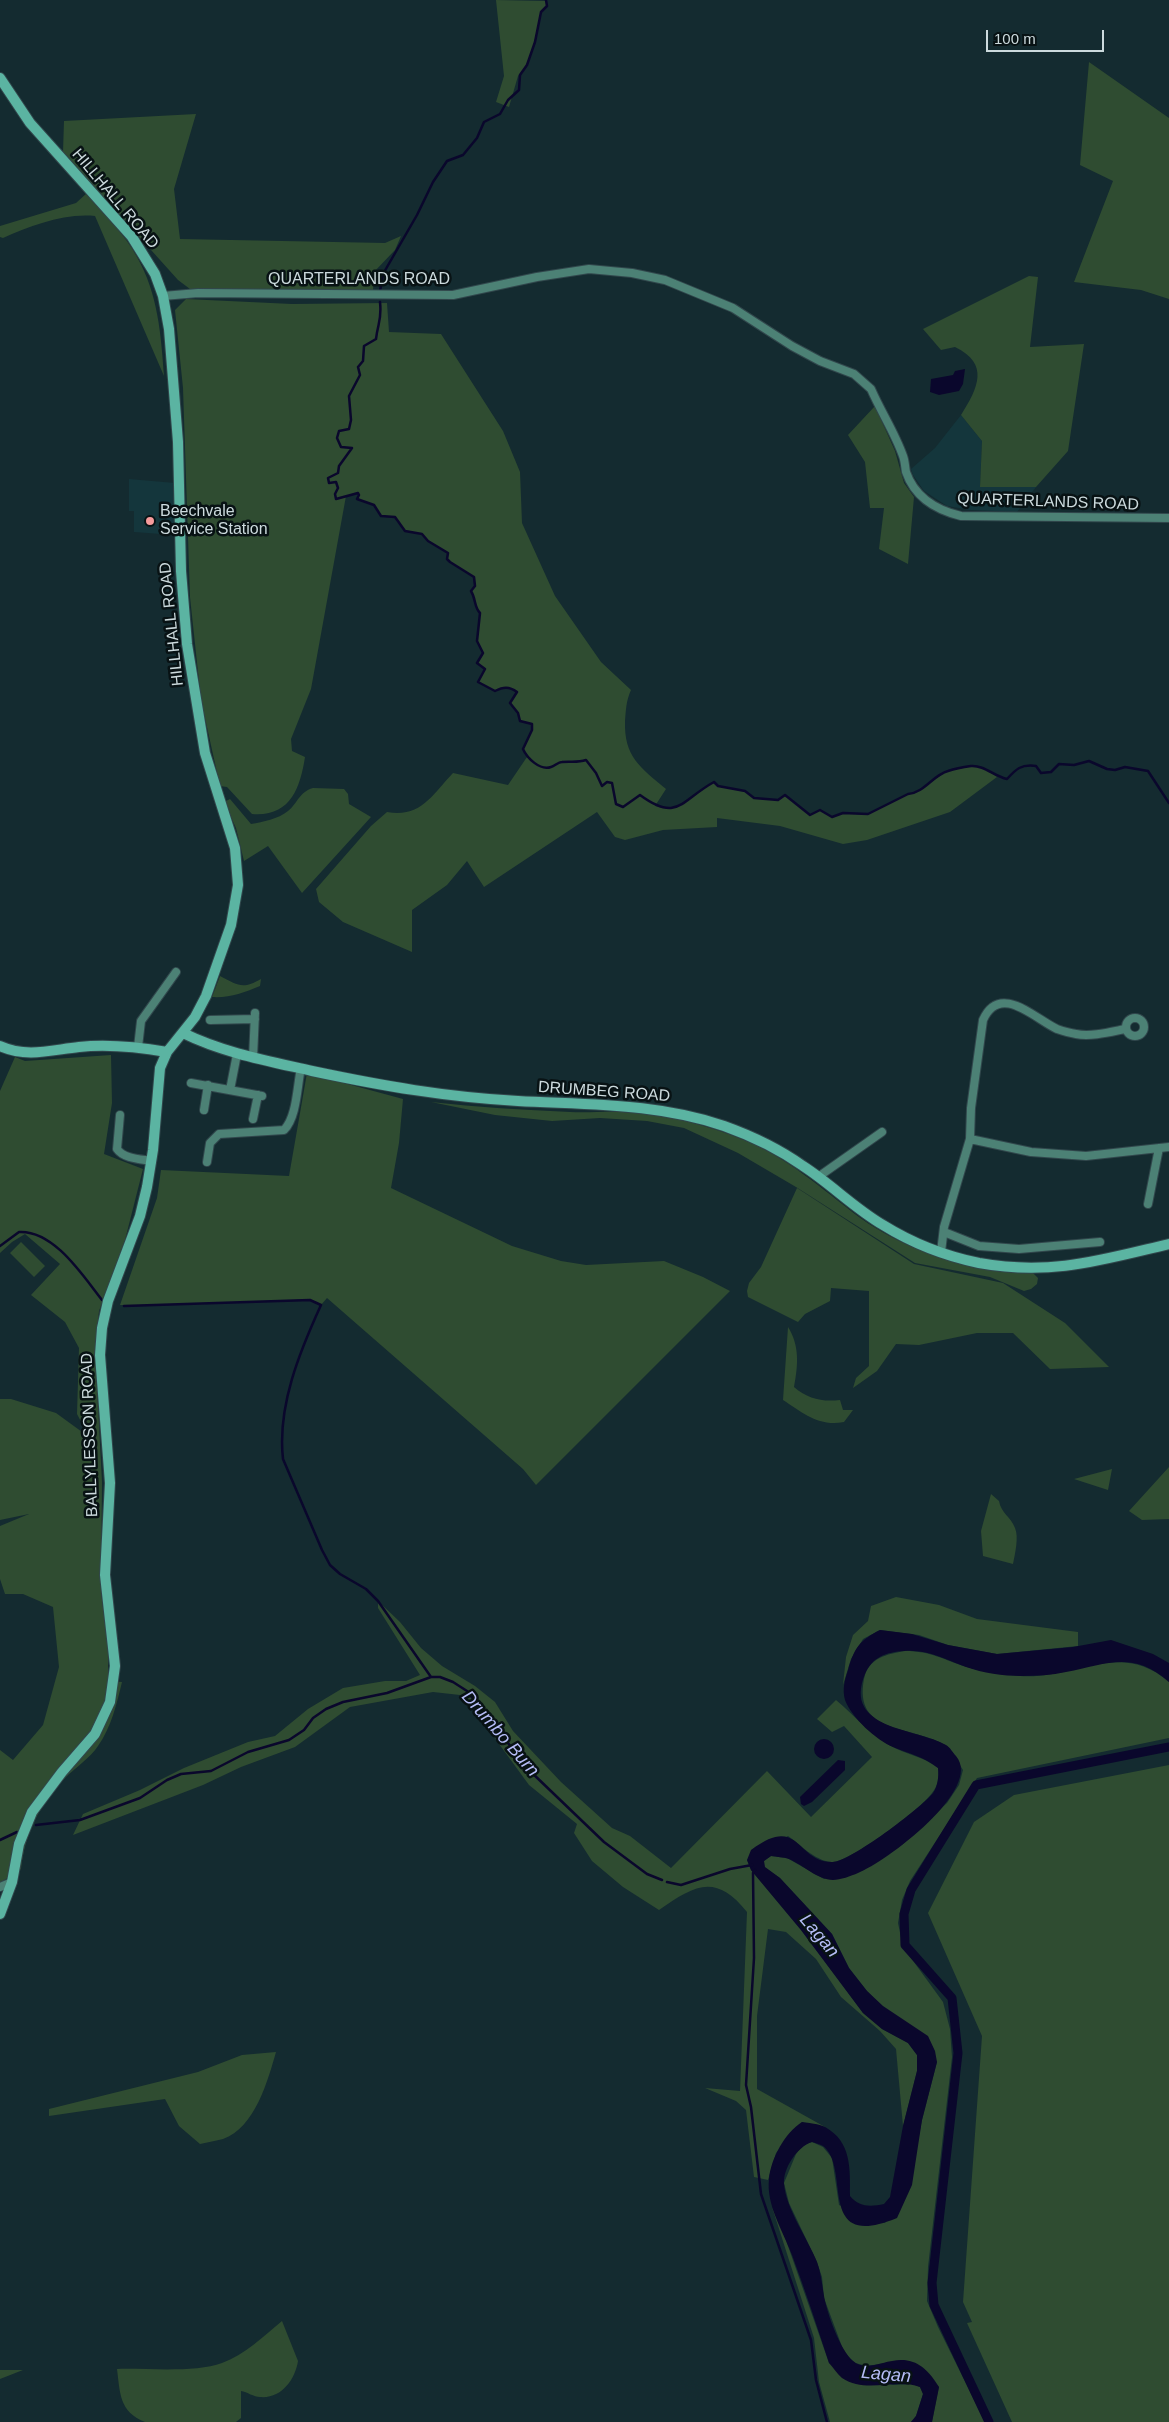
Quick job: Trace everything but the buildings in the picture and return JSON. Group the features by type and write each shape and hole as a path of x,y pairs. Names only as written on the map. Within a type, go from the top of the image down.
{"main road":[{"name":"HILLHALL ROAD","path":"0,78 30,123 132,237 155,274 163,296 173,366 178,442 182,588 188,652 205,753 235,848 238,886 231,925 206,996 195,1017 167,1052"},
{"name":"DRUMBEG ROAD","path":"183,1033 237,1054 253,1058 441,1095 609,1105 667,1110 692,1116 748,1135 788,1156 883,1225 921,1245 941,1252 999,1266 1042,1269 1098,1262 1169,1244"},
{"path":"0,1046 26,1054 80,1047 138,1047 167,1052"},
{"name":"BALLYLESSON ROAD","path":"0,1914 12,1882 19,1844 32,1812 62,1772 95,1734 110,1702 116,1666 105,1575 110,1483 100,1354 102,1328 108,1301 140,1216 152,1161 160,1068 167,1052"}],"street":[{"name":"QUARTERLANDS ROAD","path":"163,296 198,293 453,295 537,277 589,269 632,273 664,280 733,308 792,346 864,380 871,389 904,457 906,472 912,483 929,504 944,512 961,516 1169,518"},
{"path":"138,1047 141,1022 158,995 176,972"},
{"path":"941,1252 944,1232 970,1139 970,1118 983,1020 991,1007 1000,1004 1016,1005 1058,1029 1078,1035 1125,1029"},
{"path":"210,1020 255,1016 253,1058"},
{"path":"230,1090 237,1054"},
{"path":"207,1162 210,1143 219,1134 274,1132 284,1130 288,1126 301,1068"},
{"path":"191,1083 260,1096 253,1119"},
{"path":"204,1110 208,1086"},
{"path":"120,1115 117,1149 120,1154 152,1161"},
{"path":"818,1177 882,1132"},
{"path":"970,1139 1031,1152 1086,1156 1169,1147"},
{"path":"1148,1204 1159,1148"},
{"path":"944,1232 979,1246 1019,1249 1100,1242"},
{"path":"0,1887 12,1882"}],"shaded area":[{"path":"961,415 982,441 980,487 1036,487 1017,512 971,510 947,506 924,491 913,475 911,469 935,448"},
{"path":"129,479 175,483 175,535 134,532 134,511 129,511"}],"green space":[{"path":"496,0 546,1 546,8 541,12 531,56 527,65 518,76 509,107 496,102 504,76"},
{"path":"1089,62 1169,118 1169,299 1141,290 1074,282 1113,181 1080,165"},
{"path":"196,114 174,189 180,239 385,243 401,236 395,250 374,272 373,292 190,289 178,280 63,152 64,121"},
{"path":"87,193 126,240 137,257 150,285 157,315 164,376 95,216 59,218 3,238 0,237 0,226 76,203"},
{"path":"1029,276 1038,277 1030,347 1084,344 1068,451 1036,487 980,487 982,441 961,415 976,386 977,369 973,361 966,354 955,347 941,350 923,329"},
{"path":"186,299 292,304 387,303 389,332 441,334 503,431 520,472 522,523 555,596 601,662 631,690 627,702 625,721 627,744 641,767 666,789 655,806 665,808 680,805 714,782 718,786 745,791 754,798 778,800 785,795 810,814 820,810 832,817 843,813 868,814 908,794 915,793 947,771 972,766 983,768 997,777 950,812 867,840 843,844 780,826 717,818 717,827 663,830 625,840 615,837 597,812 484,887 467,861 447,885 412,910 412,952 343,922 319,902 316,889 371,826 387,812 409,812 425,803 453,773 508,785 527,757 523,749 532,730 532,724 520,721 518,713 510,703 516,692 506,688 495,691 478,682 485,669 477,663 483,653 477,641 480,613 471,591 475,586 474,577 450,562 447,559 448,553 428,541 422,535 405,531 395,517 381,516 374,505 357,499 359,495 357,493 346,496 311,689 291,739 292,751 305,757 296,790 291,799 276,811 265,814 252,814 227,787 220,786 201,700 190,597 183,388 175,310"},
{"path":"875,406 895,451 904,483 914,497 908,564 879,549 884,508 870,508 865,462 848,435"},
{"path":"313,788 344,789 348,794 349,804 371,817 302,893 268,846 244,861 236,828 224,802 230,799 251,824 270,820 284,814 305,792"},
{"path":"220,976 240,985 249,984 261,979 260,986 225,997 212,997"},
{"path":"111,1055 112,1103 104,1154 143,1169 125,1240 99,1311 95,1347 102,1482 101,1592 108,1647 108,1681 122,1682 113,1715 103,1739 91,1755 65,1778 48,1798 30,1831 21,1869 0,1883 0,1750 13,1760 43,1725 59,1667 53,1607 23,1594 5,1594 0,1579 0,1526 29,1514 0,1520 0,1399 11,1399 56,1413 89,1437 77,1414 79,1348 65,1322 31,1295 60,1264 25,1234 0,1253 0,1091 15,1057 25,1061"},
{"path":"307,1073 403,1099 399,1143 391,1188 512,1246 561,1261 586,1265 664,1261 703,1277 730,1291 536,1485 523,1469 327,1298 321,1305 310,1300 182,1305 120,1305 157,1198 161,1170 289,1176"},
{"path":"431,1102 535,1110 639,1113 715,1129 760,1147 790,1164 859,1217 899,1241 920,1250 964,1263 987,1268 1033,1273 1038,1278 1037,1284 1031,1289 1024,1291 990,1277 915,1263 796,1187 738,1153 684,1128 647,1121 600,1118 552,1121 495,1115"},
{"path":"797,1188 914,1264 1003,1283 1065,1323 1109,1367 1050,1369 1013,1333 977,1333 919,1345 896,1344 877,1371 853,1388 856,1378 869,1366 869,1291 831,1288 830,1301 805,1314 798,1322 748,1297 749,1283 761,1267"},
{"path":"21,1242 45,1266 34,1277 10,1253"},
{"path":"788,1327 795,1341 797,1356 794,1387 816,1399 840,1400 843,1410 853,1410 844,1422 819,1421 804,1414 783,1400"},
{"path":"1169,1467 1169,1519 1142,1520 1129,1511"},
{"path":"1112,1469 1108,1490 1074,1479"},
{"path":"991,1494 999,1501 1015,1528 1017,1541 1013,1564 983,1556 981,1531"},
{"path":"896,1597 939,1605 977,1619 1078,1632 1078,1646 997,1654 948,1645 919,1635 880,1630 863,1639 851,1659 843,1685 846,1657 853,1635 868,1621 871,1606"},
{"path":"378,1601 400,1622 421,1648 442,1666 475,1686 495,1702 513,1731 561,1782 612,1828 630,1836 671,1868 767,1771 811,1817 872,1757 844,1726 832,1732 817,1719 836,1700 882,1740 895,1748 926,1760 938,1768 937,1784 925,1801 884,1834 840,1860 825,1861 813,1855 788,1836 747,1860 751,1870 801,1930 863,2013 882,2029 908,2043 917,2055 917,2071 903,2126 896,2049 880,2031 841,1997 816,1959 786,1932 768,1929 757,2016 757,2089 825,2127 802,2122 776,2153 768,2180 754,2177 746,2110 736,2101 705,2088 740,2091 747,1912 725,1891 714,1887 694,1890 659,1910 623,1887 592,1861 574,1833 577,1824 529,1785 469,1703 460,1695 433,1692 350,1707 295,1747 73,1835 83,1814 140,1790 184,1768 248,1742 275,1736 308,1709 343,1688 385,1681 406,1681 420,1675 378,1608"},
{"path":"905,1651 930,1654 993,1673 1020,1676 1040,1676 1059,1673 1096,1664 1133,1663 1151,1670 1169,1682 1169,1738 977,1778 910,1881 902,1900 898,1923 903,1947 943,2002 950,2029 952,2057 928,2267 927,2301 985,2422 932,2422 939,2387 904,2360 867,2366 855,2363 844,2352 824,2298 822,2277 817,2262 789,2203 784,2183 796,2154 803,2145 812,2142 823,2147 832,2158 839,2205 885,2223 916,2151 937,2062 867,1991 849,1968 832,1934 780,1878 764,1867 764,1861 771,1856 787,1858 824,1879 902,1845 947,1803 959,1785 963,1770 948,1747 932,1739 888,1726 876,1719 867,1710 863,1697 866,1672 879,1658"},
{"path":"1169,1765 1169,2422 1012,2422 967,2323 972,2322 963,2302 982,2036 928,1913 974,1822 1014,1795"},
{"path":"276,2052 264,2089 252,2114 244,2125 223,2139 200,2144 179,2126 165,2099 49,2116 49,2109 198,2072 242,2055"},
{"path":"772,2207 782,2229 829,2363 893,2385 912,2384 920,2387 923,2394 916,2416 911,2422 830,2422 819,2382 814,2338"},
{"path":"282,2321 298,2361 294,2375 286,2387 268,2397 258,2397 241,2391 241,2418 236,2422 145,2422 130,2413 122,2400 117,2369 185,2369 222,2363 246,2350"},
{"path":"0,2370 23,2370 0,2379"}],"water":[{"path":"965,369 963,384 959,391 939,395 930,392 931,379 953,375 955,371"},
{"name":"Lagan","path":"880,1630 912,1634 948,1645 997,1654 1073,1647 1111,1640 1153,1654 1169,1663 1169,1682 1156,1672 1131,1663 1107,1663 1050,1675 1014,1676 979,1671 936,1655 920,1652 898,1652 881,1656 872,1663 865,1674 861,1692 864,1706 873,1717 886,1724 933,1739 947,1746 956,1756 961,1770 956,1787 945,1805 909,1840 889,1855 858,1873 833,1880 822,1878 787,1858 771,1856 764,1861 765,1867 780,1878 832,1934 849,1968 867,1991 883,2006 928,2036 935,2051 937,2062 922,2120 912,2185 897,2218 871,2226 855,2224 845,2216 840,2203 831,2157 823,2146 818,2144 812,2142 796,2153 788,2165 784,2178 789,2204 817,2262 828,2312 843,2349 853,2361 862,2365 904,2360 915,2363 927,2371 939,2387 932,2422 911,2422 916,2416 923,2394 920,2387 901,2384 871,2386 851,2383 838,2375 829,2363 797,2268 776,2218 769,2189 770,2171 776,2155 785,2139 802,2122 825,2127 840,2140 848,2157 850,2196 853,2200 865,2205 884,2204 890,2197 903,2126 917,2071 917,2055 908,2043 882,2029 863,2013 801,1930 751,1870 747,1860 751,1850 767,1840 779,1836 796,1842 820,1860 832,1862 841,1860 884,1834 915,1810 935,1790 938,1781 938,1768 922,1758 886,1744 879,1739 865,1728 848,1707 845,1700 845,1681 855,1650 867,1637"},
{"path":"824,1739 831,1742 834,1749 831,1756 824,1759 817,1756 814,1749 817,1742"},
{"path":"838,1760 845,1761 845,1770 812,1802 804,1806 801,1804 800,1797"}],"waterway":[{"path":"380,291 383,274 417,215 433,182 447,161 463,155 477,138 484,122 500,114 508,100 519,90 520,75 527,65 535,42 541,12 547,6 546,0"},
{"path":"380,302 380,317 376,339 364,346 363,361 358,367 360,375 349,396 351,420 349,429 339,431 337,438 341,447 352,448 339,466 338,473 328,478 329,483 336,482 338,488 335,494 336,499 358,493 357,499 374,505 381,516 395,517 405,531 422,534 428,541 448,553 447,559 450,562 474,577 475,586 471,591 480,613 477,641 483,653 477,663 485,669 478,682 495,691 506,688 517,692 510,703 518,713 520,721 532,724 532,730 523,749 531,760 538,765 547,768 561,762 586,760 596,773 602,786 607,782 612,783 616,804 623,807 640,795 663,807 679,806 714,782 718,786 745,791 754,798 778,800 785,795 810,815 820,810 832,817 843,813 868,814 908,794 919,791 943,773 959,768 976,766 1007,779 1016,770 1023,767 1036,766 1041,773 1051,772 1059,764 1074,765 1089,761 1107,769 1115,770 1125,767 1148,771 1169,803"},
{"path":"0,1246 19,1232 32,1233 44,1238 56,1246 77,1267 102,1300"},
{"path":"124,1306 310,1300 321,1305 298,1360 287,1399 283,1419 283,1459 330,1565 340,1574 366,1589 378,1601 431,1677"},
{"name":"Drumbo Burn","path":"36,1825 80,1820 140,1798 167,1780 181,1774 211,1771 248,1752 289,1740 304,1730 313,1718 326,1709 343,1702 387,1693 431,1677 440,1677 453,1682 467,1691 530,1771 604,1842 647,1874 662,1880"},
{"path":"989,2422 934,2305 932,2283 958,2053 952,1998 905,1945 904,1914 911,1890 976,1785 1169,1747"},
{"name":"Drumbo Burn","path":"0,1840 17,1832"},
{"name":"Drumbo Burn","path":"667,1882 681,1885 730,1869 752,1865"},
{"path":"755,1870 753,1873 754,1958 746,2085 751,2107 761,2194 811,2340 816,2380 827,2422"}],"place":[{"name":"Beechvale Service Station","path":"150,521"}]}
